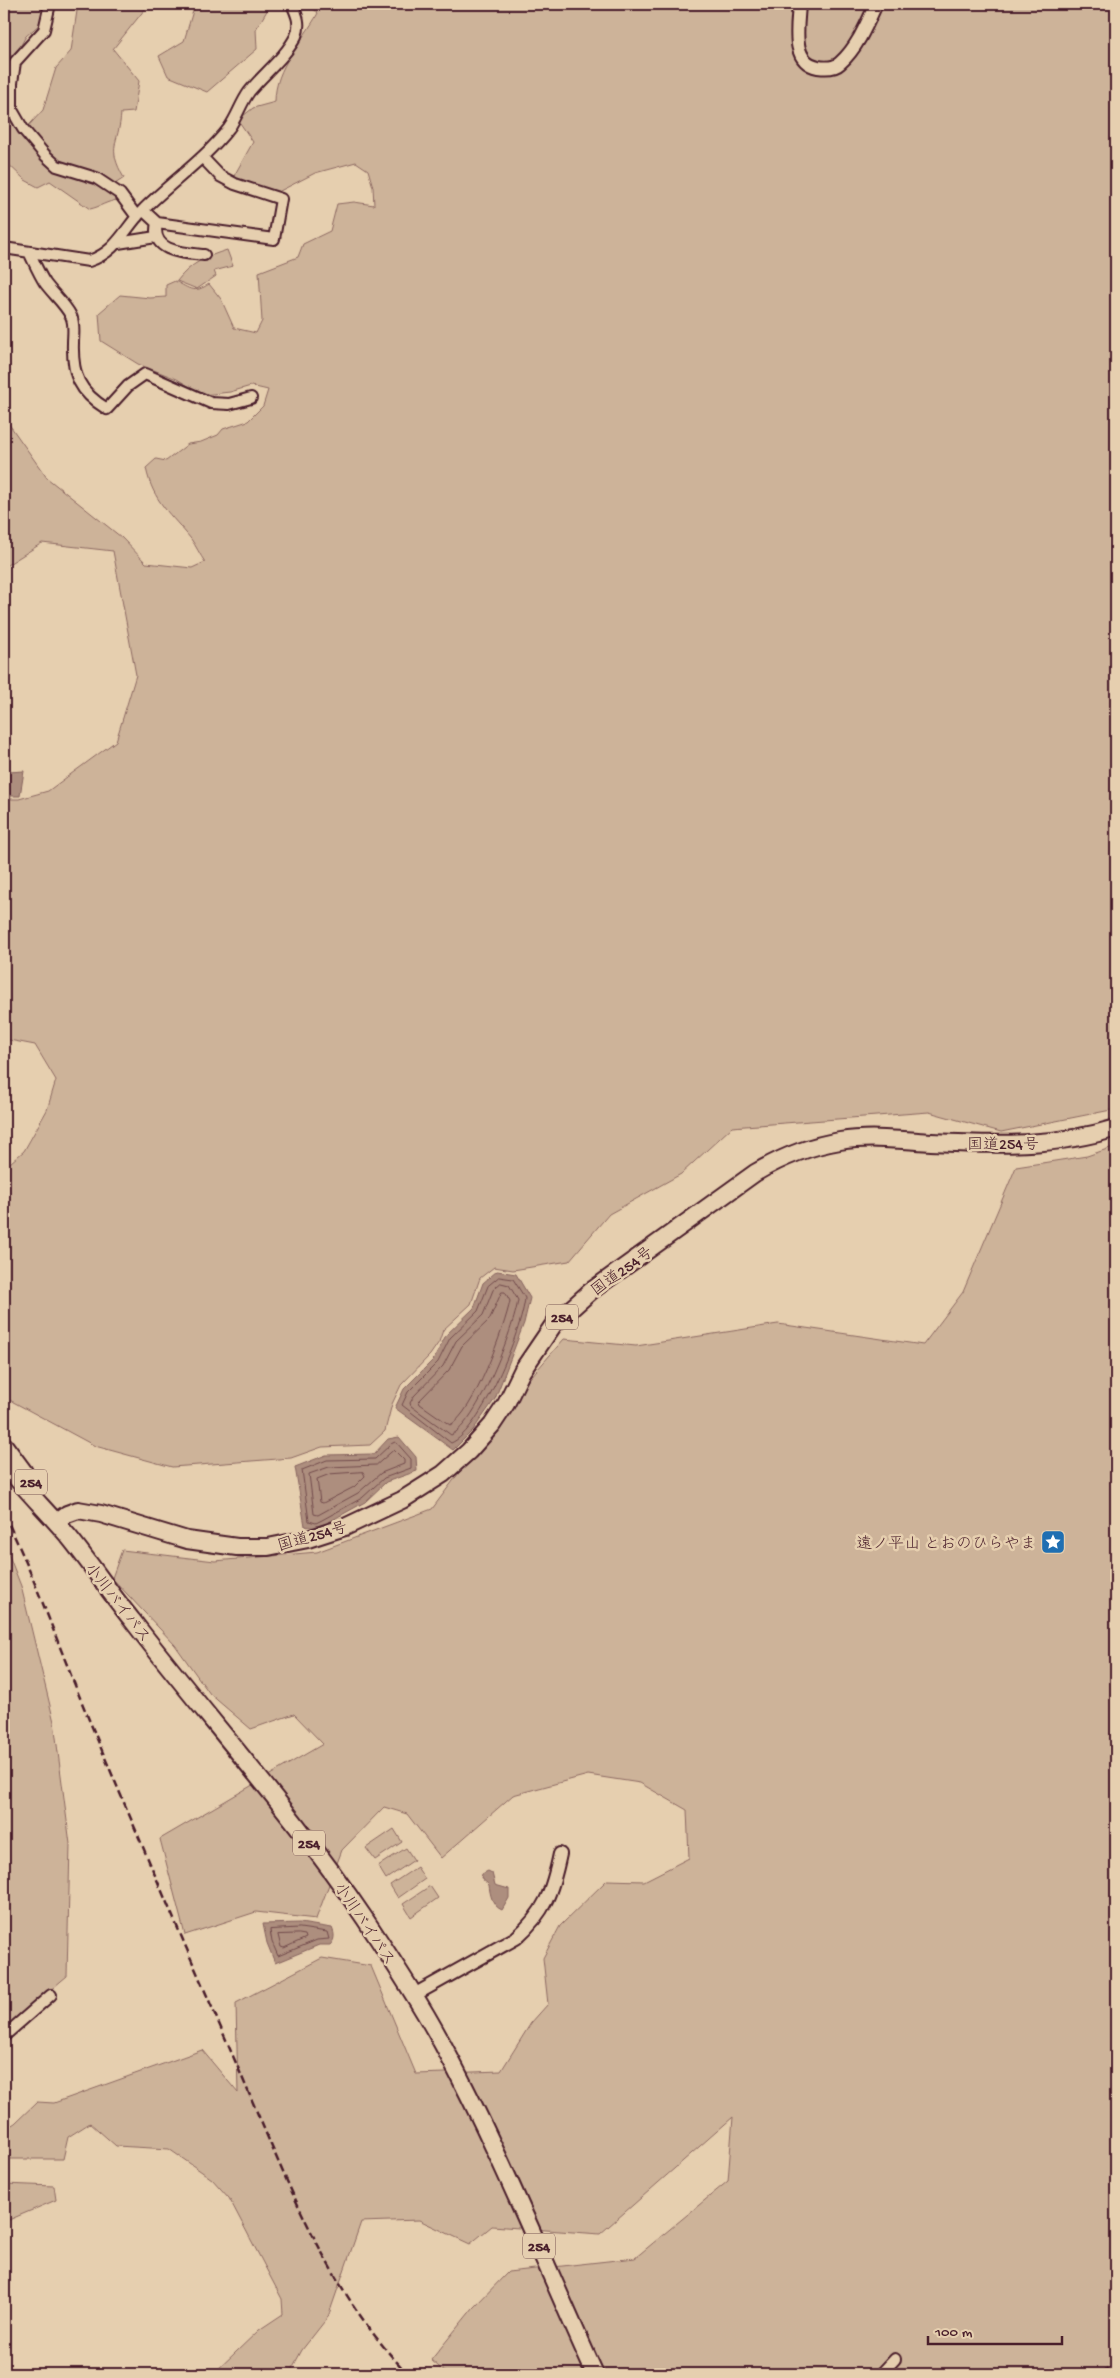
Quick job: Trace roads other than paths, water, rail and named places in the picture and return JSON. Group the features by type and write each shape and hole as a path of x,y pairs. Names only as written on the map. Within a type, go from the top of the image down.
{"highway":[{"name":"国道254号","path":"56,1522 67,1514 78,1510 101,1514 187,1540 237,1547 268,1547 308,1539 345,1527 402,1500 443,1474 470,1452 506,1404 522,1370 554,1324 591,1291 755,1173 781,1158 826,1144 859,1139 1032,1144 1057,1142 1116,1128"},
{"name":"254","path":"4,1445 56,1522"},
{"name":"254","path":"4,1463 24,1489 56,1522"},
{"name":"小川バイパス","path":"56,1522 318,1854 364,1918 414,1995 442,2042 469,2094 516,2194 595,2374"}],"street":[{"path":"50,4 44,30 15,62 12,83 12,110 23,129 51,160 58,166 96,178 120,194 140,213 157,223 274,239 281,198 235,184 220,176 202,157"},
{"path":"4,248 89,261 99,258 118,243 140,213 202,157 229,127 248,93 288,49 296,35 299,20 292,4"},
{"path":"799,4 798,39 800,55 812,66 822,68 838,66 849,54 876,4"},
{"path":"157,223 156,237 176,252 204,255"},
{"path":"118,243 156,237"},
{"path":"29,252 44,281 71,316 74,323 73,355 76,374 80,387 94,401 107,409 128,386 145,374 211,403 229,404 251,398"},
{"path":"414,1995 516,1938 526,1929 536,1919 550,1896 560,1854"},
{"path":"4,2036 51,1995"},
{"path":"881,2374 895,2359"}],"water":[{"path":"4,770 8,772 24,771 20,796 4,796"},
{"path":"497,1271 516,1274 530,1298 524,1323 495,1399 473,1430 453,1450 395,1408 404,1389 434,1359 446,1335 474,1308 483,1283"},
{"path":"399,1437 416,1457 417,1471 386,1482 365,1502 317,1528 305,1526 295,1467 326,1455 374,1454 388,1439"},
{"path":"488,1871 492,1873 495,1885 509,1889 509,1898 502,1910 494,1903 489,1885 481,1878 482,1874"},
{"path":"300,1923 332,1928 333,1941 330,1945 319,1945 275,1963 267,1943 263,1924"}],"railway":[{"path":"4,1514 27,1565 79,1696 291,2190 310,2230 354,2307 380,2342 408,2374"},
{"path":"1102,2374 1116,2359"}],"place":[{"name":"遠ノ平山 とおのひらやま","path":"1053,1542"}]}
